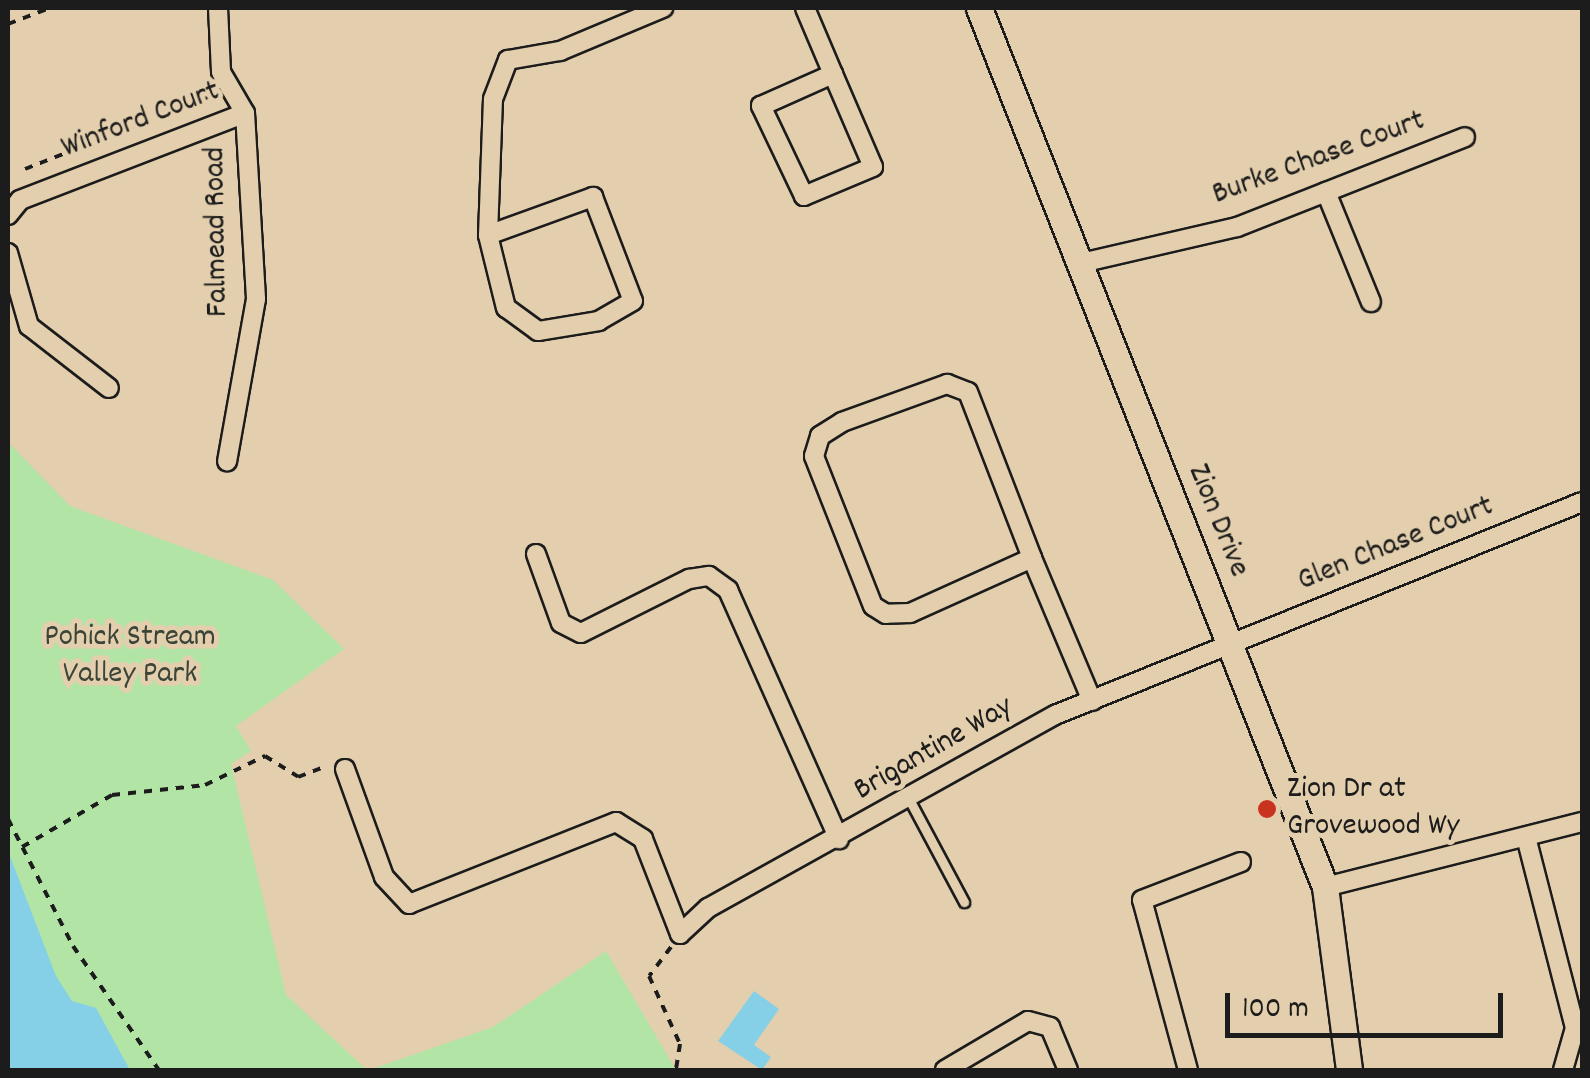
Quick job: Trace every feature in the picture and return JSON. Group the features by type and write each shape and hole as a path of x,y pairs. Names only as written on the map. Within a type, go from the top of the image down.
{"street":[{"name":"Falmead Road","path":"218,8 221,72 245,112 256,299 227,461"},
{"path":"488,235 592,197 632,300 600,321 538,331 506,308 488,235 493,99 508,60 560,51 663,8"},
{"path":"804,8 833,74 873,167 804,196 761,106 833,74"},
{"name":"Zion Drive","path":"980,8 1076,264 1325,887 1349,1070"},
{"name":"Winford Court","path":"8,214 20,200 245,112"},
{"name":"Burke Chase Court","path":"1076,264 1237,227 1465,137"},
{"path":"1326,192 1371,302"},
{"path":"8,254 29,326 110,388"},
{"path":"1032,558 910,613 886,614 873,606 824,488 814,456 820,436 947,384 968,392 1092,701"},
{"name":"Glen Chase Court","path":"1231,644 1582,502"},
{"path":"536,554 561,622 581,633 688,578 709,576 728,590 839,838"},
{"name":"Brigantine Way","path":"680,934 708,908 1092,701 1231,644"},
{"path":"345,769 384,878 409,904 616,822 655,860 680,934"},
{"path":"1325,887 1582,822"},
{"path":"1526,837 1574,1028 1563,1070"},
{"path":"1188,1070 1142,900 1241,862"},
{"path":"950,1069 1028,1021 1050,1027 1068,1070"}],"lane":[{"path":"909,798 964,902"}],"path":[{"path":"8,24 50,8"},
{"path":"24,169 210,96"},
{"path":"22,847 112,795 205,785 266,756 298,777 340,760 345,769"},
{"path":"8,819 74,946 159,1070"},
{"path":"676,1070 680,1044 649,976 680,934"}],"green space":[{"name":"Pohick Stream Valley Park","path":"8,442 70,506 273,580 344,649 236,726 251,751 231,764 286,995 367,1070 8,1070"},
{"path":"606,951 676,1070 369,1070 493,1027"}],"water":[{"path":"8,851 56,976 72,1001 96,1008 130,1070 8,1070"},
{"path":"754,991 779,1009 754,1045 771,1057 762,1070 718,1041"}],"place":[{"name":"Zion Dr at Grovewood Wy","path":"1267,809"}]}
